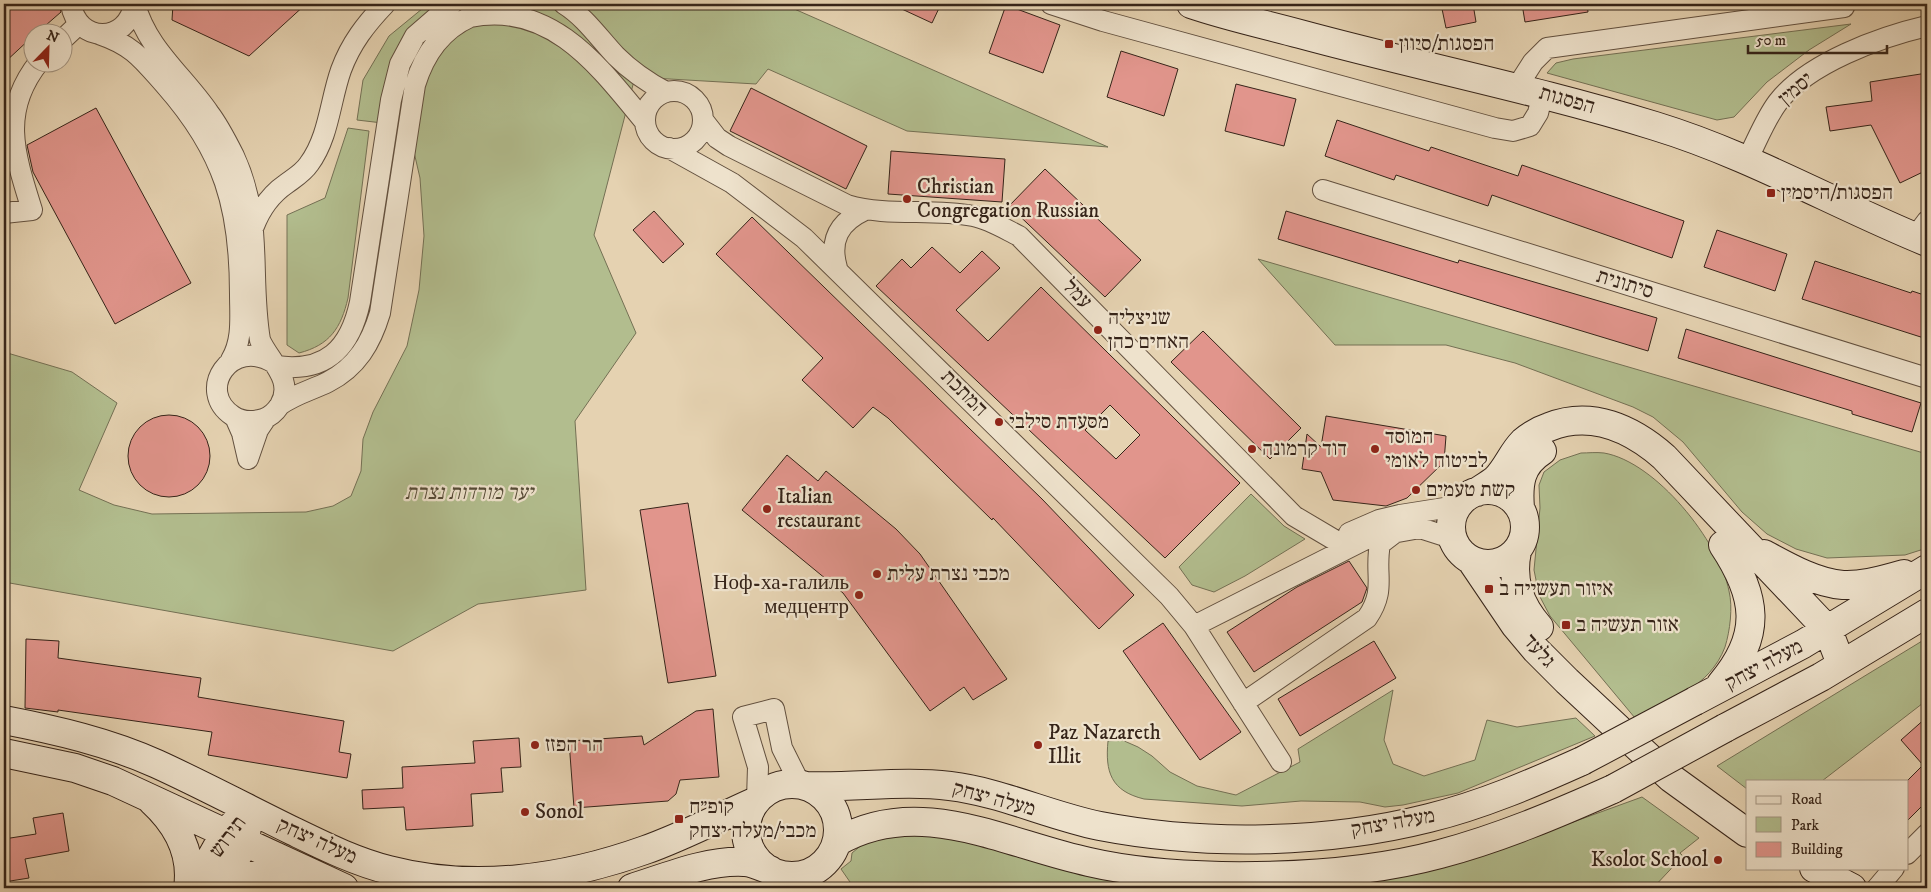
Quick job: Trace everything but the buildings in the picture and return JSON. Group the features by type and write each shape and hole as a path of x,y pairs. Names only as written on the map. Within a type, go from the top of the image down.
{"main road":[{"name":"הפסגות","path":"1191,4 1359,50 1530,90 1657,127 1747,160 1923,233"},
{"path":"1705,696 1742,656 1750,620 1750,603 1734,545 1664,457 1646,441 1618,427 1589,420 1562,422 1541,430 1524,442 1495,479 1467,499 1452,517 1450,530 1453,542 1466,556 1483,564 1496,563 1507,559 1517,551 1525,530 1520,508 1518,485 1521,476 1535,455 1566,440 1588,437 1605,441 1636,455 1734,545 1819,634 1841,664"},
{"path":"1467,499 1494,490 1504,493 1520,508"},
{"path":"1734,545 1805,574 1843,585 1882,580 1927,568"},
{"name":"גלעד","path":"1517,551 1514,580 1519,597 1533,619 1571,665 1619,731"},
{"name":"גלעד","path":"1466,556 1536,650 1619,731 1671,778 1746,832"},
{"name":"מעלה יצחק","path":"803,785 939,784 980,792 1066,818 1135,832 1222,839 1275,838 1383,828 1431,818 1511,791 1582,761 1819,634 1927,568"},
{"name":"מעלה יצחק","path":"834,848 866,827 888,823 930,821 970,828 1057,854 1129,869 1221,876 1305,874 1398,864 1441,854 1524,827 1613,788 1841,664 1927,613"},
{"name":"מעלה יצחק","path":"4,720 70,734 124,751 156,764 326,847 387,870 415,876 478,881 542,876 610,862 647,850 756,801"},
{"name":"מעלה יצחק","path":"4,753 75,768 143,793 313,876 344,888"},
{"path":"781,878 757,861 749,848 746,837 747,819 756,801 776,786 803,785 821,794 832,806 837,820 834,848 826,873 825,888"},
{"path":"143,793 172,823 184,845 190,875 188,888"},
{"name":"תירוש","path":"217,888 235,838 249,809"},
{"name":"תירוש","path":"194,888 235,838"},
{"path":"632,888 694,869 723,863 746,862 781,878 809,873 821,866 834,848"},
{"path":"231,888 253,875 269,870 313,876"},
{"path":"1818,870 1852,888"}],"street":[{"path":"98,34 110,34 120,30 128,22 135,4"},
{"path":"135,4 138,16 151,43 210,113 240,172 251,208 254,226 260,340 266,354 275,364 284,382 284,392 273,411 258,430 248,459 242,433 235,417"},
{"path":"254,226 264,205 272,194 308,166 317,152 340,71 349,50 363,26 385,4"},
{"path":"232,360 253,354 264,357 275,364 292,368 318,364 331,357 350,333 360,302 392,100 400,64 415,36 452,4"},
{"path":"564,4 587,23 630,69 666,92"},
{"path":"1051,4 1103,21 1495,128 1513,131 1530,126 1538,114 1530,90 1533,62 1547,48 1844,6"},
{"path":"73,11 98,34 126,44 142,58 196,124 221,171 233,207 238,236 240,333 237,350 232,360 224,368 219,379 218,390 220,401 227,411 235,417 256,421 292,396 340,375 360,356 372,337 380,313 415,85 426,57 448,30 477,14 508,7 521,9 552,20 575,38 646,122"},
{"name":"יסמין","path":"1747,160 1769,115 1779,101 1799,82 1830,62 1877,41 1927,26"},
{"path":"4,213 32,210 8,134 10,112 18,89 32,72"},
{"path":"676,91 694,98 700,106 703,120 700,133 695,140 679,148 669,148 653,140 646,122 651,103 666,92 676,91"},
{"name":"עמל","path":"703,120 717,138 729,146 827,197 865,210 952,212 976,216 1019,236 1294,516 1338,542"},
{"name":"המתכת","path":"669,148 710,169 772,211 837,268 1169,596 1194,626 1281,762"},
{"path":"240,172 263,185 276,186 286,183"},
{"name":"סיתונית","path":"1323,190 1927,378"},
{"path":"837,268 833,255 836,238 842,224 865,210"},
{"path":"1298,572 1353,530 1379,520 1422,510 1444,509 1467,499"},
{"path":"1194,626 1370,537 1420,528 1445,536 1466,556"},
{"path":"1243,703 1367,618 1378,603 1380,585 1377,560 1380,544 1397,531"},
{"path":"756,801 758,767 743,717 774,709 782,748 803,785"},
{"path":"1908,853 1927,834"},
{"path":"1877,888 1892,870"}],"green space":[{"name":"יער מורדות נצרת","path":"428,4 783,4 1108,147 907,131 768,69 756,84 635,77 594,235 636,333 575,421 586,590 478,604 393,651 4,582 4,352 72,372 117,403 79,490 114,505 152,514 306,512 333,506 351,496 361,471 363,439 373,412 407,346 419,290 424,236 420,178 408,126 357,120 363,80 389,36"},
{"path":"1851,24 1809,50 1767,82 1734,117 1717,120 1547,73 1556,63 1573,59"},
{"path":"348,128 369,131 348,298 342,318 332,334 319,345 299,353 287,345 287,215 325,198"},
{"path":"1258,259 1927,454 1927,548 1905,555 1827,558 1796,549 1767,534 1742,512 1683,442 1653,417 1633,407 1515,363 1446,345 1335,345"},
{"path":"1581,453 1604,453 1624,459 1644,471 1664,487 1699,528 1713,550 1723,571 1729,591 1731,604 1730,626 1725,647 1718,661 1699,683 1674,699 1635,718 1550,616 1539,595 1534,570 1540,508 1539,485 1544,472 1560,460"},
{"path":"1251,494 1284,526 1305,539 1245,576 1214,592 1192,585 1179,567"},
{"path":"1927,638 1927,700 1823,780 1746,780 1746,788 1717,766"},
{"path":"1393,690 1384,740 1393,764 1424,776 1475,760 1487,720 1517,727 1576,718 1595,736 1458,793 1385,807 1360,802 1301,801 1242,806 1144,799 1124,791 1112,779 1109,771 1108,741 1122,740 1138,747 1152,756 1170,772 1197,786 1236,795 1300,762 1298,749"},
{"path":"1642,797 1699,838 1680,853 1683,856 1653,888 1292,888 1518,842"},
{"path":"892,830 929,832 1251,888 849,888 850,882 841,869 851,861 852,853 864,843"}],"place":[{"name":"הפסגות/סיוון","path":"1389,44"},
{"name":"הפסגות/היסמין","path":"1771,193"},
{"name":"Christian Congregation Russian","path":"907,199"},
{"name":"שניצליה האחים כהן","path":"1098,330"},
{"name":"מסעדת סילבי","path":"999,422"},
{"name":"דוד קרמונה","path":"1252,449"},
{"name":"המוסד לביטוח לאומי","path":"1375,449"},
{"name":"קשת טעמים","path":"1416,490"},
{"name":"Italian restaurant","path":"767,509"},
{"name":"מכבי נצרת עלית","path":"877,574"},
{"name":"איזור תעשייה ב","path":"1489,589"},
{"name":"Ноф-ха-галиль медцентр","path":"859,595"},
{"name":"אזור תעשיה ב","path":"1566,625"},
{"name":"הר הפזז","path":"535,745"},
{"name":"Paz Nazareth Illit","path":"1038,745"},
{"name":"Sonol","path":"525,812"},
{"name":"קופ״ח מכבי/מעלה יצחק","path":"679,819"},
{"name":"Ksolot School","path":"1718,860"}]}
